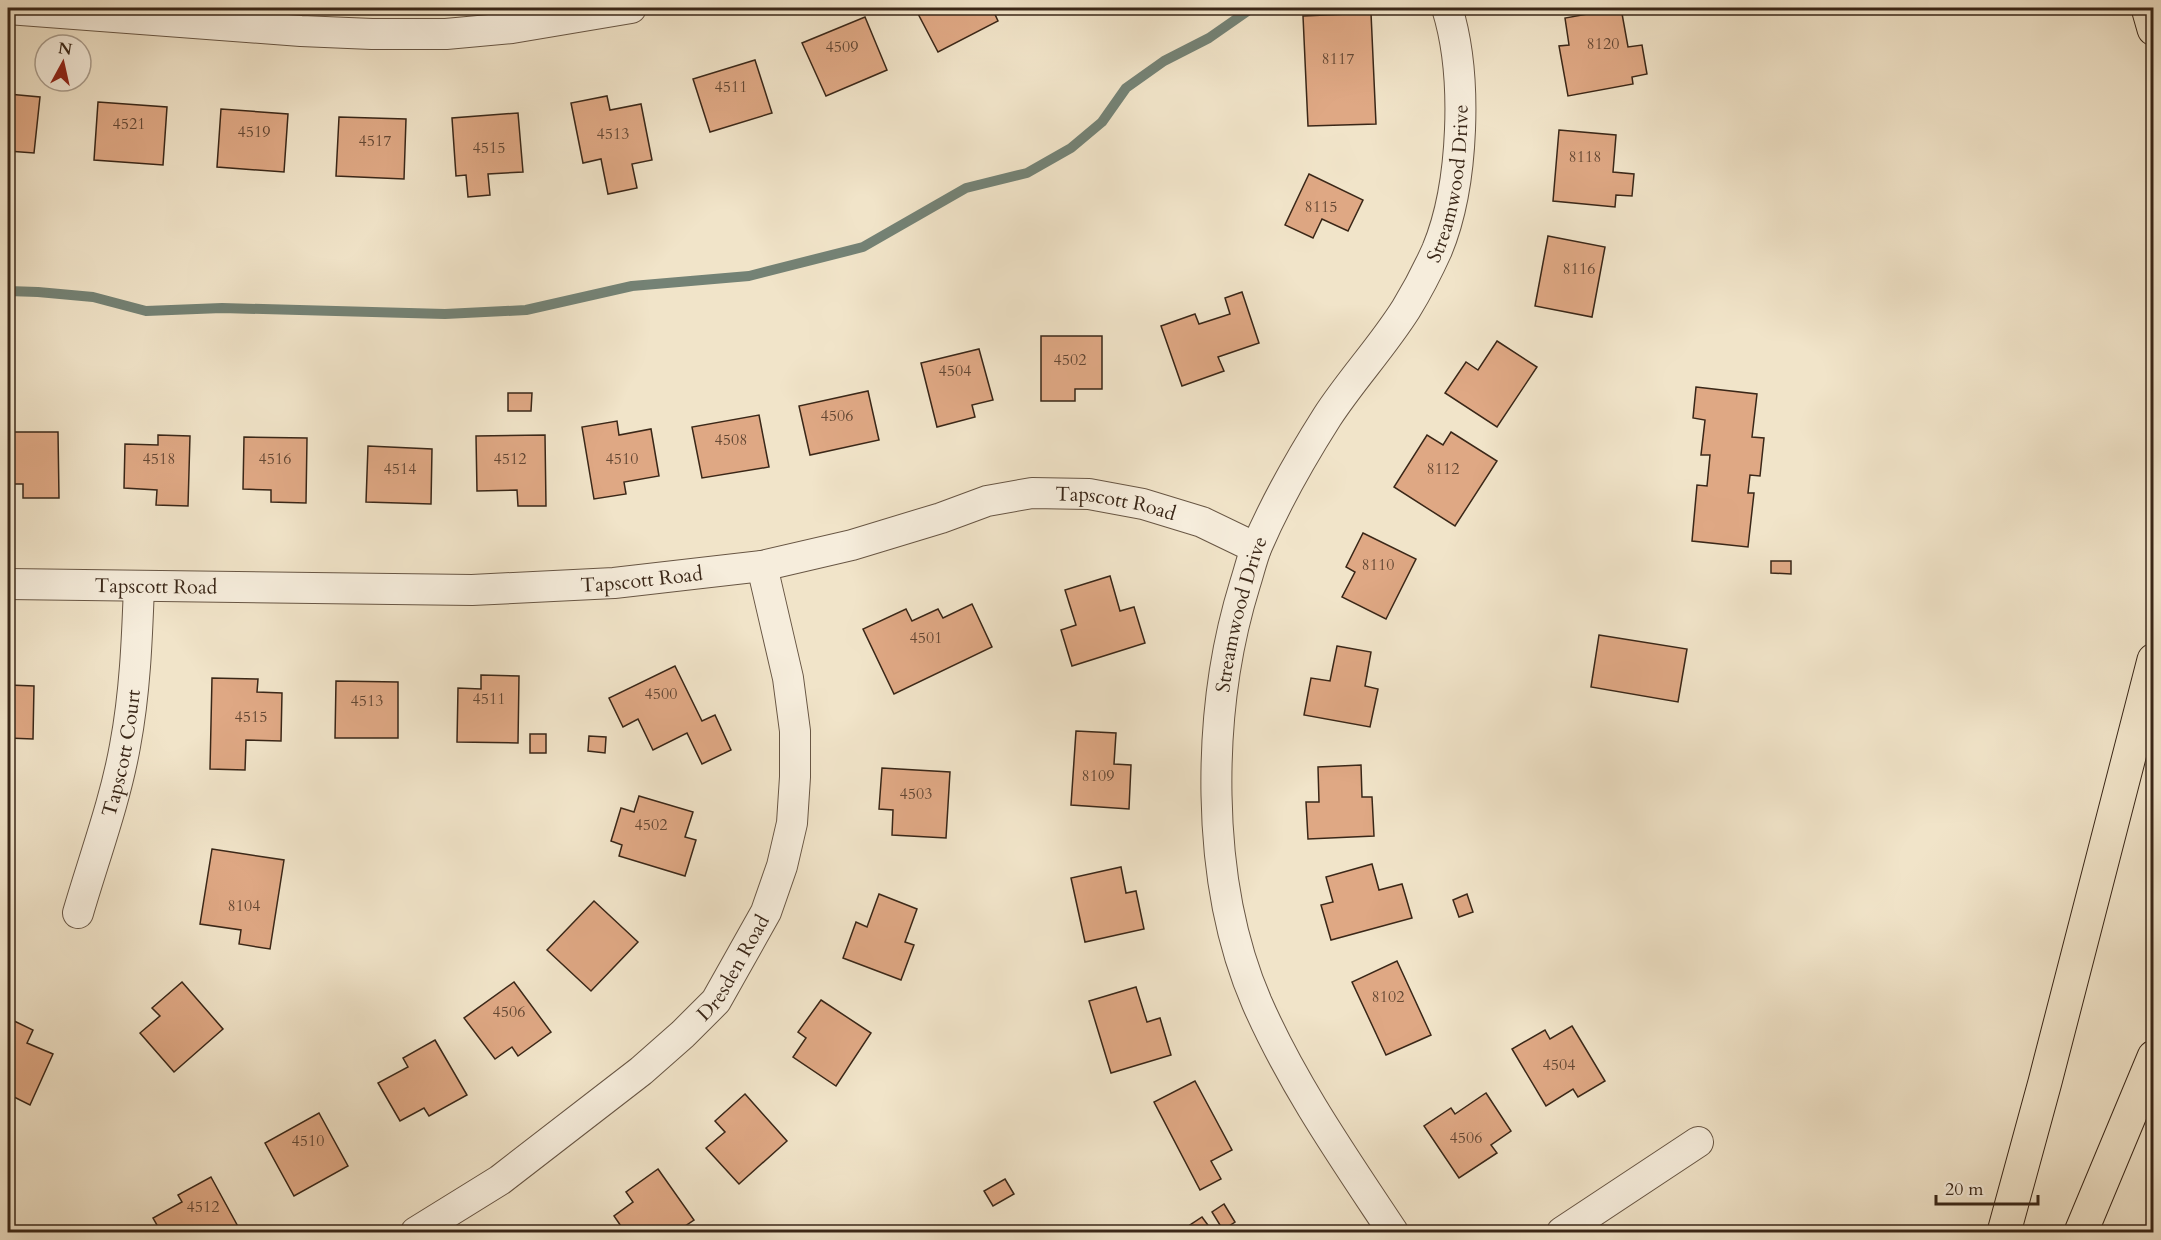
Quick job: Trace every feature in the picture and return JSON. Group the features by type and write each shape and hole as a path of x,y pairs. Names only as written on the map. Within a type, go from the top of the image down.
{"highway":[{"path":"2148,8 2154,30"},
{"path":"2004,1233 2154,660"},
{"path":"2081,1233 2154,1057"}],"street":[{"path":"8,9 301,31 446,34 512,28 631,8"},
{"name":"Streamwood Drive","path":"1393,1233 1318,1119 1257,1003 1239,954 1226,899 1217,796 1217,745 1224,679 1234,619 1256,548 1297,468 1327,417 1406,309 1437,249 1451,201 1459,150 1460,87 1447,8"},
{"name":"Tapscott Road","path":"8,584 472,590 614,583 762,566 852,545 941,518 987,501 1032,494 1089,494 1143,504 1202,522 1256,548"},
{"name":"Dresden Road","path":"416,1233 500,1180 641,1071 683,1034 716,1001 761,921 782,866 792,823 795,777 795,731 788,678 762,566"},
{"name":"Tapscott Court","path":"78,913 125,747 136,668 139,586"},
{"path":"1562,1233 1698,1142"}],"building":[{"path":"915,8 992,8 998,21 938,52"},
{"path":"1621,8 1628,47 1642,45 1647,74 1632,77 1633,84 1568,96 1559,46 1569,45 1565,18"},
{"path":"1371,13 1376,124 1308,126 1303,16"},
{"path":"865,17 887,70 826,96 802,43"},
{"path":"755,60 772,113 710,132 693,79"},
{"path":"8,94 40,97 34,153 8,151"},
{"path":"607,96 610,110 641,104 652,160 632,164 637,188 608,194 601,159 583,163 571,103"},
{"path":"98,102 167,107 163,165 94,160"},
{"path":"221,109 288,114 284,172 217,167"},
{"path":"518,113 523,172 488,174 490,195 468,197 466,175 456,176 452,118"},
{"path":"339,117 406,119 404,179 336,176"},
{"path":"1559,130 1616,135 1613,172 1634,174 1632,196 1616,195 1615,207 1553,201"},
{"path":"1309,174 1363,200 1348,231 1322,219 1313,238 1285,225"},
{"path":"1548,236 1605,247 1592,317 1535,306"},
{"path":"1242,292 1259,343 1218,357 1224,371 1182,386 1161,326 1195,314 1199,324 1230,314 1225,298"},
{"path":"1041,336 1102,336 1102,389 1075,389 1075,401 1041,401"},
{"path":"1497,341 1537,367 1497,427 1445,393 1466,362 1478,370"},
{"path":"979,349 993,400 972,405 975,417 937,427 921,363"},
{"path":"1696,387 1757,394 1752,437 1764,438 1760,476 1750,475 1748,493 1754,493 1748,547 1692,541 1697,485 1707,486 1710,455 1701,455 1705,420 1693,418"},
{"path":"868,391 879,440 810,455 799,406"},
{"path":"508,393 532,393 531,411 508,411"},
{"path":"759,415 769,467 702,478 692,427"},
{"path":"617,421 619,435 651,429 659,476 624,482 626,494 594,499 582,427"},
{"path":"8,432 58,432 59,498 23,498 23,484 8,484"},
{"path":"1451,432 1497,461 1455,526 1394,487 1427,435 1443,445"},
{"path":"158,435 190,436 188,506 156,505 157,490 124,488 125,444 158,445"},
{"path":"545,435 546,506 518,506 517,490 477,491 476,436"},
{"path":"244,437 307,438 306,503 271,502 271,490 243,489"},
{"path":"368,446 432,449 431,504 366,502"},
{"path":"1363,533 1416,559 1386,619 1342,597 1355,572 1346,567"},
{"path":"1771,561 1791,561 1791,574 1771,573"},
{"path":"1110,576 1120,611 1134,607 1145,643 1072,666 1061,630 1076,625 1065,590"},
{"path":"972,604 992,647 894,694 863,629 906,609 912,621 938,609 943,618"},
{"path":"1599,635 1687,649 1678,702 1591,687"},
{"path":"1337,646 1371,652 1365,686 1378,689 1370,727 1304,715 1311,678 1330,681"},
{"path":"675,666 702,721 715,715 731,750 702,764 687,733 653,750 638,719 623,727 609,698"},
{"path":"481,675 519,676 518,743 457,742 458,688 481,689"},
{"path":"8,676 9,685 34,686 33,739 8,738"},
{"path":"212,678 258,679 257,692 282,693 281,741 246,740 245,770 210,769"},
{"path":"336,681 398,682 398,738 335,738"},
{"path":"1076,731 1116,733 1114,764 1131,765 1129,809 1071,805"},
{"path":"530,734 546,734 546,753 530,753"},
{"path":"589,736 606,737 605,753 588,751"},
{"path":"1361,765 1362,797 1372,797 1374,836 1308,839 1306,802 1319,802 1318,767"},
{"path":"882,768 950,772 946,838 892,835 893,810 879,809"},
{"path":"639,796 693,812 685,837 696,840 685,876 619,856 622,845 611,841 621,808 634,812"},
{"path":"212,849 284,860 270,949 239,944 241,930 200,924"},
{"path":"1372,864 1379,890 1402,884 1412,918 1331,940 1321,905 1333,902 1326,877"},
{"path":"1121,867 1126,893 1136,891 1144,929 1085,942 1071,878"},
{"path":"879,894 917,909 905,942 914,945 901,980 843,958 856,922 867,927"},
{"path":"1467,894 1473,912 1459,917 1453,900"},
{"path":"594,901 638,942 591,991 547,950"},
{"path":"1397,961 1431,1035 1386,1055 1352,982"},
{"path":"182,982 223,1029 174,1072 140,1033 160,1016 152,1008"},
{"path":"514,982 551,1032 518,1056 512,1047 495,1059 464,1018"},
{"path":"1136,987 1147,1022 1160,1018 1171,1055 1111,1073 1089,1001"},
{"path":"821,1000 871,1033 836,1086 793,1057 806,1038 798,1032"},
{"path":"8,1018 33,1030 27,1043 53,1054 30,1105 8,1094"},
{"path":"1572,1026 1605,1081 1578,1097 1573,1089 1546,1106 1512,1049 1545,1030 1550,1039"},
{"path":"435,1040 467,1095 429,1116 424,1108 400,1121 378,1083 408,1067 403,1058"},
{"path":"1195,1081 1232,1150 1211,1161 1221,1179 1200,1190 1154,1102"},
{"path":"1486,1093 1511,1131 1491,1145 1497,1153 1459,1178 1424,1126 1451,1108 1455,1114"},
{"path":"745,1094 787,1141 739,1184 706,1148 725,1132 715,1121"},
{"path":"319,1113 348,1166 294,1196 265,1143"},
{"path":"658,1169 694,1220 676,1232 625,1232 614,1216 633,1202 626,1192"},
{"path":"211,1177 241,1232 161,1232 153,1218 182,1202 178,1195"},
{"path":"1005,1179 1014,1194 993,1206 984,1191"},
{"path":"1224,1204 1235,1222 1223,1230 1212,1212"},
{"path":"1202,1217 1213,1232 1196,1232 1190,1225"}],"waterway":[{"path":"8,291 93,297 146,311 222,308 445,314 526,310 632,286 749,276 863,247 966,188 1027,173 1071,148 1102,122 1126,88 1164,61 1209,38 1252,8"}]}
